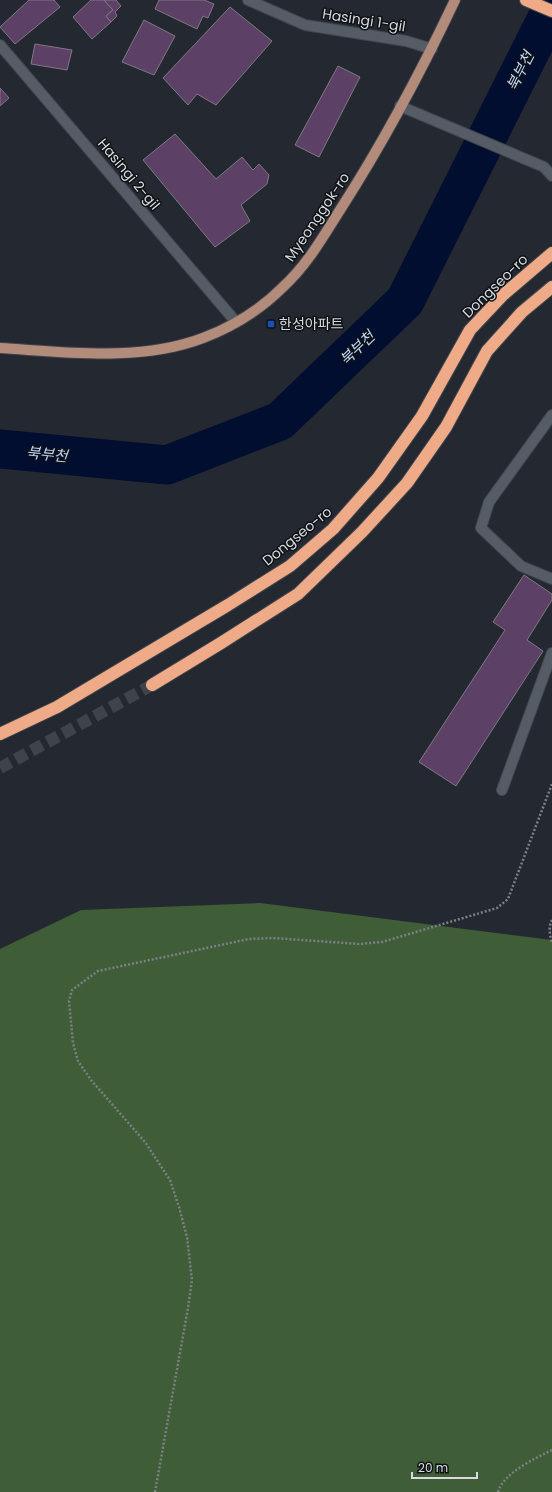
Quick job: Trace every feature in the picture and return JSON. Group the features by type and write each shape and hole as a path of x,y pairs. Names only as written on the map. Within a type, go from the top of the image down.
{"highway":[{"path":"526,0 552,11"},
{"name":"Dongseo-ro","path":"0,734 58,707 228,605 290,566 333,529 378,478 422,416 470,330 503,295 550,254"},
{"path":"152,684 221,643 298,594 362,532 407,483 446,427 487,351 522,312 552,287"}],"main road":[{"name":"Myeonggok-ro","path":"0,348 87,353 134,352 172,346 203,338 236,322 261,306 284,287 308,260 364,172 432,49 455,0"}],"street":[{"name":"Hasingi 1-gil","path":"248,0 305,25 406,41 432,49"},
{"name":"Hasingi 2-gil","path":"0,45 236,322"},
{"path":"400,106 544,166 552,176"},
{"path":"552,415 489,502 481,528 520,566 552,579"},
{"path":"502,790 552,653"}],"path":[{"path":"155,1492 192,1280 188,1237 170,1180 145,1142 91,1080 78,1061 73,1043 69,1015 69,1001 72,990 98,971 249,939 273,938 359,944 382,942 497,908 508,899 552,784"},
{"path":"552,920 550,922 552,943"},
{"path":"498,1492 508,1478 534,1458 552,1450"}],"green space":[{"path":"260,903 552,940 552,1492 0,1492 0,949 81,910"}],"building":[{"path":"29,0 54,0 60,7 15,44 0,27"},
{"path":"91,0 104,0 113,10 106,16 111,22 92,39 73,17"},
{"path":"104,0 116,0 121,6 115,12 117,16 111,22 106,16 113,10"},
{"path":"159,0 204,0 214,4 208,18 203,16 197,29 155,9"},
{"path":"230,7 272,41 216,105 197,94 188,105 163,78"},
{"path":"144,20 175,36 154,75 122,62"},
{"path":"35,44 72,50 67,70 31,64"},
{"path":"338,66 360,77 319,157 295,145"},
{"path":"0,88 9,98 0,106"},
{"path":"175,134 216,179 242,157 253,170 259,164 269,175 267,184 241,205 250,221 215,247 143,160"},
{"path":"524,575 552,594 552,600 527,640 543,651 456,786 419,762 505,630 493,622"}],"waterway":[{"name":"북부천","path":"0,449 167,465 280,421 405,301 552,8"}],"tunnel":[{"path":"0,768 152,685"}],"place":[{"name":"한성아파트","path":"271,324"}]}
